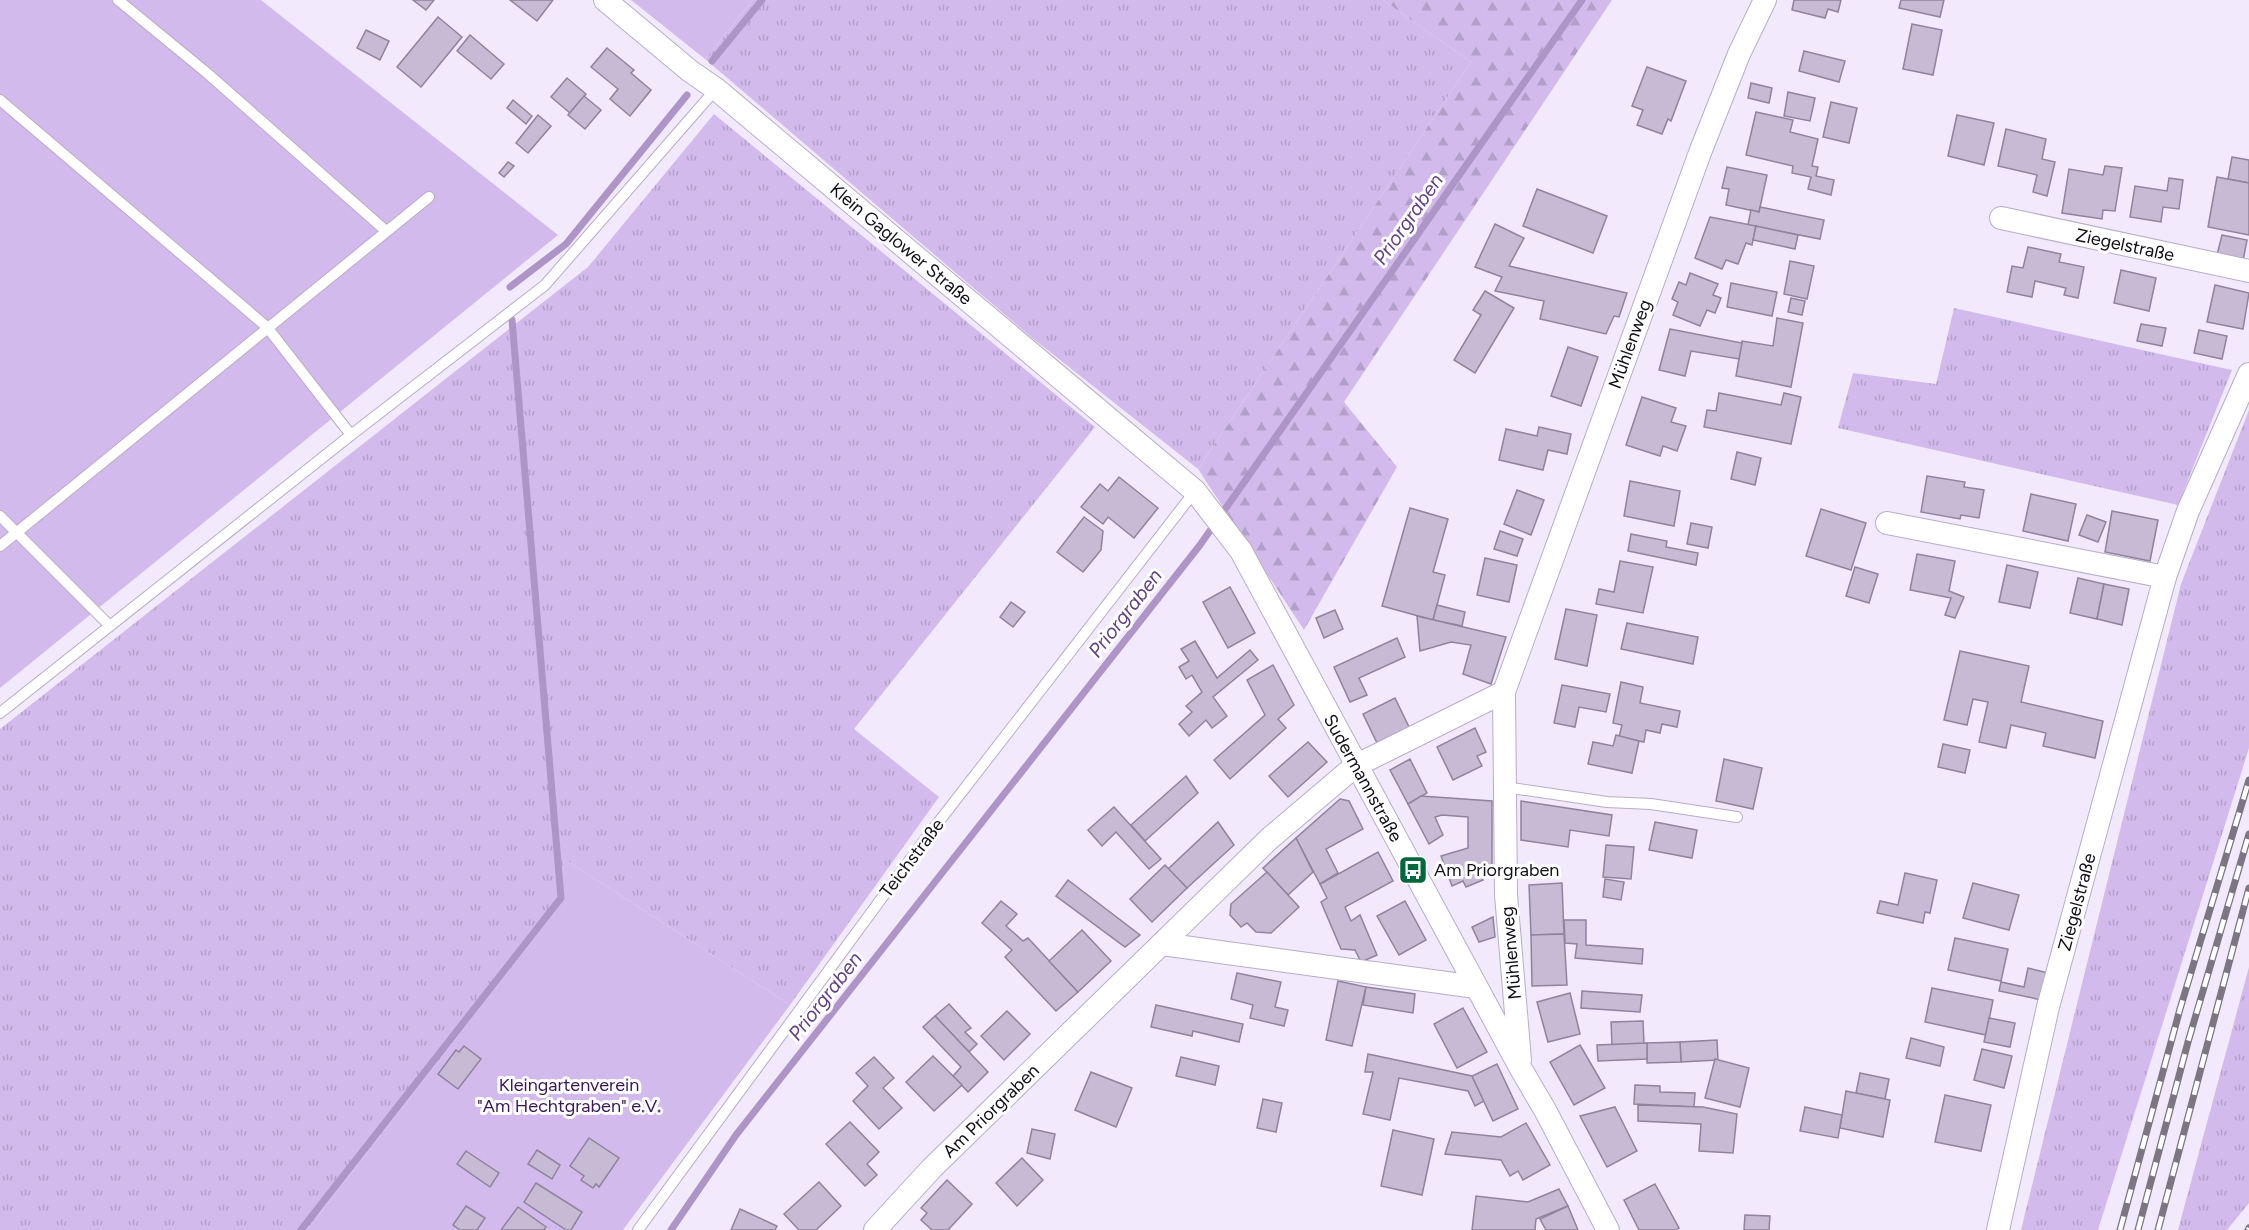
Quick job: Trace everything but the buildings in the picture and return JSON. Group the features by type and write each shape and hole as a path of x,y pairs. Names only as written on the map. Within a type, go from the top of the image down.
{"street":[{"name":"Klein Gaglower Straße","path":"605,0 690,71 716,89 1195,491"},
{"name":"Mühlenweg","path":"1521,1069 1506,895 1504,692 1701,150 1739,54 1765,0"},
{"name":"Ziegelstraße","path":"2001,218 2249,271"},
{"name":"Ziegelstraße","path":"1998,1230 2048,1007 2165,577 2188,511 2249,374"},
{"name":"Sudermannstraße","path":"1195,491 1241,551 1355,766 1545,1110 1608,1230"},
{"path":"1887,523 2165,577"},
{"path":"1355,766 1504,692"},
{"name":"Am Priorgraben","path":"875,1230 932,1168 1269,839 1355,766"},
{"path":"1162,944 1476,987"}],"lane":[{"path":"118,0 207,73 386,231"},
{"path":"0,713 351,435 545,285 716,89"},
{"path":"0,100 267,327 351,435"},
{"path":"0,546 429,197"},
{"name":"Teichstraße","path":"638,1230 920,846 1195,491"},
{"path":"0,516 110,626"},
{"path":"1505,787 1607,802 1651,804 1737,817"}],"green space":[{"path":"0,0 261,0 558,235 0,688"},
{"path":"631,0 753,0 705,59"},
{"path":"753,0 1383,0 1471,62 1198,469 1031,337 705,59"},
{"path":"1383,0 1612,0 1344,402 1397,467 1304,630 1198,469 1471,62"},
{"path":"714,114 1095,427 854,729 939,797 790,1005 563,858 565,899 307,1230 0,1230 0,729 588,267"},
{"path":"1954,308 2232,370 2178,505 1838,428 1853,373 1936,384"},
{"path":"2249,410 2249,748 2098,1230 2021,1230 2181,584"},
{"name":"Kleingartenverein \"Am Hechtgraben\" e.V.","path":"563,858 790,1005 623,1230 307,1230 564,900"},
{"path":"2249,967 2249,1203 2227,1230 2178,1230"}],"waterway":[{"path":"712,61 762,0"},
{"name":"Priorgraben","path":"671,1230 736,1135 1200,545 1582,0"},
{"path":"510,287 566,244 687,95"},
{"path":"301,1230 561,898 512,320"}],"railway":[{"path":"2120,1230 2180,1009 2249,780"},
{"path":"2138,1230 2188,1042 2249,834"},
{"path":"2158,1230 2249,888"}],"place":[{"name":"Am Priorgraben","path":"1413,870"}]}
